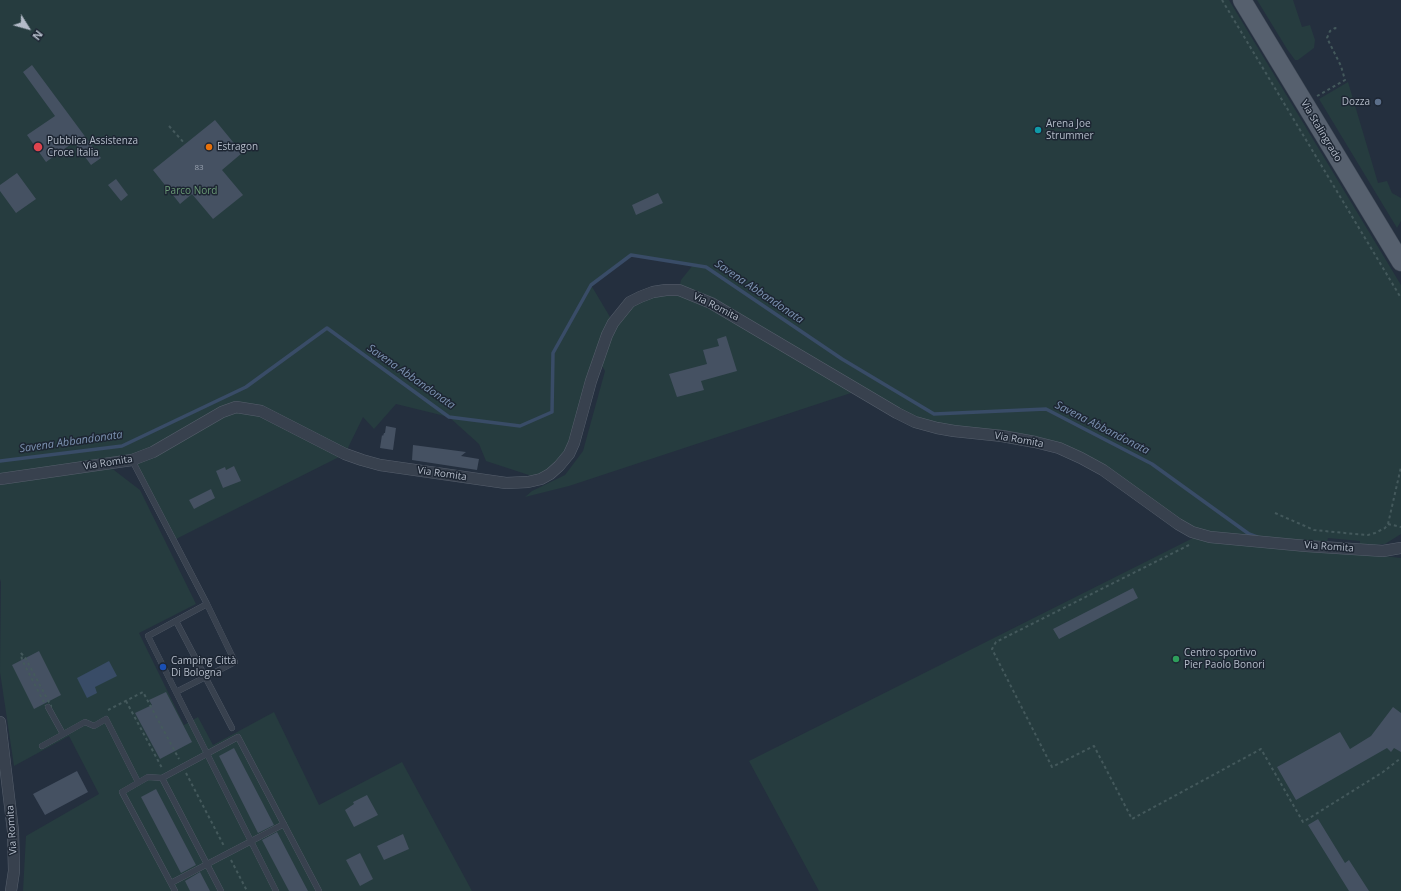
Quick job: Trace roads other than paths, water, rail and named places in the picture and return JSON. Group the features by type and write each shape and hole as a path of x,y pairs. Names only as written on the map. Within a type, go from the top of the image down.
{"main road":[{"name":"Via Stalingrado","path":"1242,0 1401,262"}],"street":[{"name":"Via Romita","path":"0,479 132,460 153,452 222,412 236,407 261,411 345,454 380,465 506,483 528,482 541,479 559,466 572,448 593,374 607,335 613,323 630,302 659,291 679,290 711,303 915,422 954,431 1035,442 1059,448 1081,458 1103,470 1178,524 1192,532 1210,537 1306,546 1383,551 1401,548"},
{"name":"Via Romita","path":"0,722 13,831 14,871 11,891"}],"lane":[{"path":"132,460 207,604 235,662 176,692"},
{"path":"207,604 148,636 276,891"},
{"path":"176,621 232,728"},
{"path":"48,707 63,734"},
{"path":"42,746 85,722 94,726 106,719 138,782"},
{"path":"175,891 122,792 148,777 164,777 238,737 319,891"},
{"path":"164,777 221,891"},
{"path":"171,883 284,824"}],"water":[{"path":"109,661 117,676 95,687 97,693 87,698 77,678"}],"waterway":[{"name":"Savena Abbandonata","path":"0,461 122,446 246,387 327,328 449,417 520,426 552,412 553,353 591,285 631,255 706,267 842,359 934,414 1046,409 1152,464 1249,534 1257,537"}],"place":[{"name":"Dozza","path":"1378,102"},
{"name":"Arena Joe Strummer","path":"1038,130"},
{"name":"Pubblica Assistenza Croce Italia","path":"38,147"},
{"name":"Estragon","path":"209,147"},
{"name":"Centro sportivo Pier Paolo Bonori","path":"1176,659"},
{"name":"Camping Città Di Bologna","path":"163,667"}],"park label":[{"name":"Parco Nord","path":"191,191"}]}
